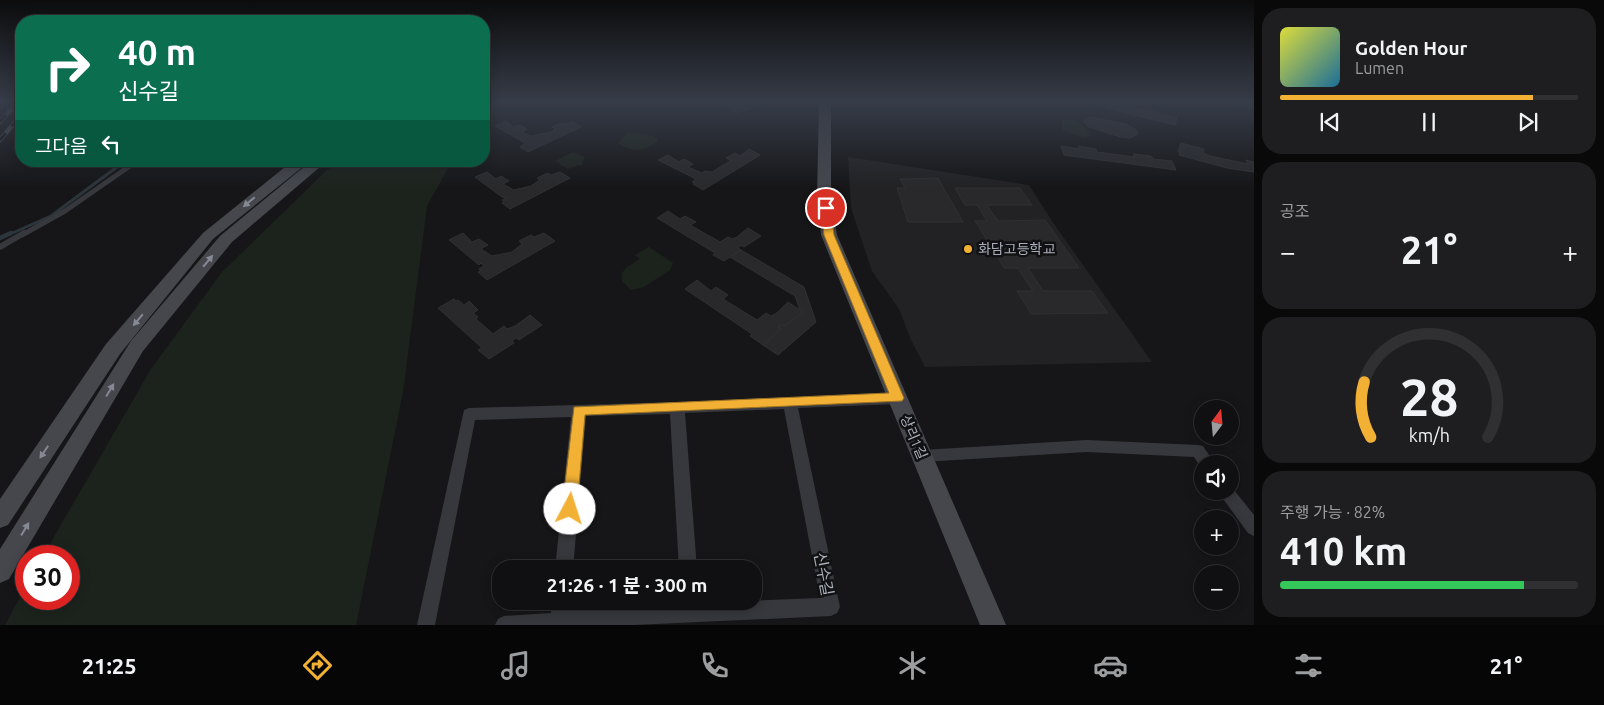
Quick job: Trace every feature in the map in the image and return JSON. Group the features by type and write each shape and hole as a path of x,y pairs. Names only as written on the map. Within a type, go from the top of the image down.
{"main road":[{"name":"상리1길","path":"825,130 824,195 829,235 993,625"},
{"path":"0,518 113,349 208,236 293,167"},
{"path":"0,571 137,346 226,239 288,185 312,167"}],"street":[{"path":"426,625 469,414 677,408 898,398"},
{"name":"신수길","path":"762,607 831,607 790,403"},
{"path":"677,408 687,560"},
{"path":"565,560 579,410"},
{"path":"922,456 1087,446 1198,451 1201,455"},
{"path":"1234,500 1254,528"},
{"path":"559,624 560,610"},
{"name":"신수길","path":"504,625 559,624 667,610"}],"lane":[{"path":"0,247 65,211 128,167"}],"shaded area":[{"path":"1062,130 1088,130 1091,136 1084,138"},
{"path":"627,133 645,134 657,138 657,141 643,149 634,150 618,143"},
{"path":"573,152 585,157 581,166 568,169 555,161"},
{"name":"화담고등학교","path":"848,157 1029,185 1056,227 1152,362 925,367 911,340 899,309 872,271 851,208"},
{"path":"331,167 449,167 427,206 403,392 356,625 5,625 15,606 15,610 80,610 80,545 49,545 151,369 222,272"},
{"path":"649,247 673,263 670,270 644,287 631,290 622,281 622,273 627,267 640,259 635,255"}],"building":[{"path":"502,130 525,130 522,132 531,136 553,130 574,130 528,152 520,147 525,143"},
{"path":"1100,130 1136,130 1138,134 1130,138 1120,137"},
{"path":"1181,143 1204,149 1203,153 1210,156 1248,164 1246,160 1254,162 1254,172 1227,168 1179,155"},
{"path":"1061,146 1080,149 1078,146 1096,149 1097,152 1135,157 1133,154 1151,156 1153,159 1172,161 1176,170 1064,155"},
{"path":"749,149 760,155 703,190 693,184 695,183 692,182 696,179 658,160 668,155 679,162 684,159 693,164 688,167 702,173 705,171 712,172 732,161 726,158 735,153 740,156"},
{"path":"487,172 496,179 501,176 509,181 503,184 514,190 531,186 540,180 537,178 548,173 551,175 560,172 570,178 510,209 502,203 504,202 502,200 507,198 502,197 475,177"},
{"path":"938,178 963,222 908,222 897,188 905,188 900,179"},
{"path":"955,188 1020,188 1032,205 987,205 998,221 1045,220 1079,268 1028,268 1043,291 1092,291 1108,313 1031,314 1017,291 1033,291 1018,268 1004,268 975,221 987,221 977,205 965,205"},
{"path":"668,211 680,219 685,216 696,222 690,225 720,242 728,237 732,239 737,237 748,228 761,236 744,247 741,245 738,248 741,250 724,261 713,255 715,253 657,218"},
{"path":"463,233 472,242 479,239 488,245 481,249 492,256 512,252 522,244 519,241 531,235 534,237 544,233 555,241 487,280 478,272 484,266 481,263 479,265 449,240"},
{"path":"741,250 804,287 816,322 778,355 763,345 781,329 778,327 782,324 785,326 803,312 800,310 795,296 730,257"},
{"path":"697,280 711,291 716,287 728,295 723,299 757,320 766,313 771,316 777,313 788,302 803,312 785,326 782,324 778,327 781,329 763,345 750,336 752,334 685,289"},
{"path":"454,299 464,305 469,301 478,310 473,313 478,317 476,319 493,334 504,326 507,329 515,326 530,315 542,325 519,340 516,338 512,341 514,343 489,359 478,350 482,348 438,308"}],"waterway":[{"path":"8,235 51,216 117,167"},
{"path":"0,238 11,233"}],"railway":[{"path":"0,140 8,130"}],"place":[{"name":"화담고등학교","path":"968,249"}],"route":[{"path":"570,509 579,410 677,408 898,398 829,235 826,208"}]}
